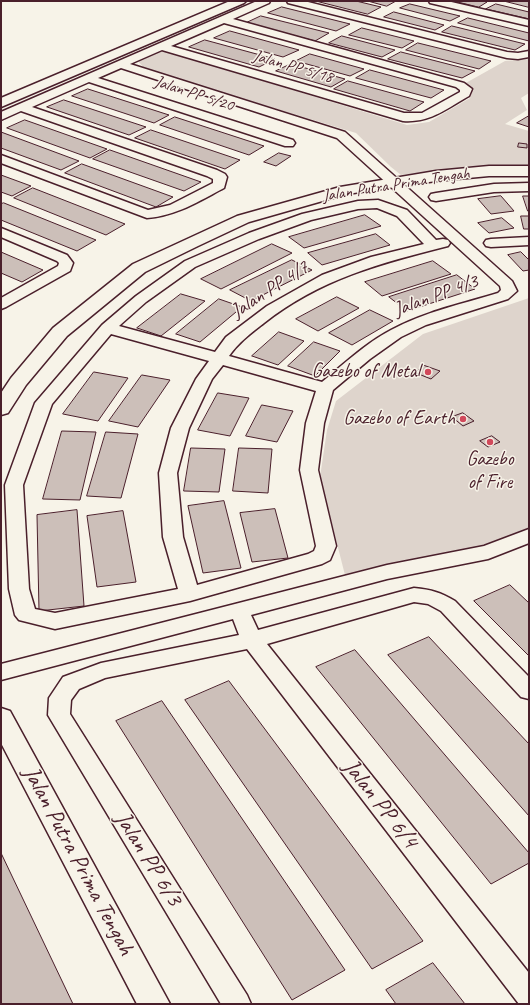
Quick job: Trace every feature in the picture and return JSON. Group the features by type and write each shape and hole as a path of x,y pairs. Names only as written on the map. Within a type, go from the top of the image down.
{"street":[{"path":"1,103 240,1"},
{"path":"1,116 265,1"},
{"path":"292,1 507,56 529,54"},
{"path":"434,1 529,23"},
{"name":"Jalan PP 5/18","path":"161,46 403,118 426,116 465,94 466,89 460,85 222,19"},
{"path":"120,64 341,135 395,182 456,239"},
{"name":"Jalan PP 5/20","path":"88,78 289,143"},
{"path":"1,159 147,214 159,214 171,210 219,185 220,177 212,172 20,107"},
{"name":"Jalan Putra Prima Tengah","path":"1,409 18,382 60,332 139,268 243,219 345,190 436,176 482,172 529,171"},
{"path":"436,197 494,188 529,188"},
{"path":"108,328 325,388 316,422 309,470 326,546 324,555 315,560 190,594 55,621 26,615 19,589 14,485 44,403 108,328 141,299 190,264 254,236 307,217 358,205 378,204 402,213 433,245"},
{"path":"1,232 62,258 66,263 66,268 1,304"},
{"name":"Jalan PP 4/7","path":"190,594 173,536 168,473 180,428 204,379 232,340 272,309 327,278 376,260 456,239"},
{"name":"Jalan PP 4/3","path":"325,388 364,356 395,334 420,322 503,296 509,291 507,284 456,239"},
{"path":"491,244 529,241"},
{"path":"1,672 387,572 488,552 529,536"},
{"path":"252,640 414,595 434,597 448,606 529,691"},
{"name":"Jalan PP 6/4","path":"239,610 252,640 529,995"},
{"name":"Jalan PP 6/3","path":"237,1004 59,714 60,698 71,683 95,674 252,640"},
{"name":"Jalan Putra Prima Tengah","path":"1,718 154,1004"}],"shaded area":[{"path":"158,52 169,52 407,125 429,122 470,98 472,92 464,84 505,61 529,59 529,93 521,98 527,110 505,124 529,131 529,166 474,166 401,175 356,133 145,69 137,60"},
{"path":"529,298 529,531 509,540 346,579 320,477 327,430 336,401 423,334"}],"building":[{"path":"316,1 356,1 381,7 368,14"},
{"path":"368,1 396,1 387,6"},
{"path":"454,1 482,1 487,2 479,7"},
{"path":"504,1 529,1 529,7"},
{"path":"410,4 460,16 450,21 400,8"},
{"path":"496,4 529,12 529,19 486,9"},
{"path":"282,7 350,24 336,31 268,13"},
{"path":"394,12 444,25 435,30 384,17"},
{"path":"261,16 329,33 315,41 246,23"},
{"path":"468,18 529,33 529,41 458,23"},
{"path":"452,26 525,44 515,50 442,32"},
{"path":"362,28 414,41 402,48 349,35"},
{"path":"230,31 299,50 283,57 214,38"},
{"path":"342,36 395,50 382,57 329,43"},
{"path":"205,40 275,59 259,67 189,47"},
{"path":"418,43 491,61 479,69 406,50"},
{"path":"401,52 475,71 462,78 388,59"},
{"path":"310,54 364,69 350,76 296,61"},
{"path":"291,64 345,79 331,87 276,71"},
{"path":"370,70 444,90 431,98 356,78"},
{"path":"348,81 424,102 410,111 334,89"},
{"path":"88,89 169,115 154,123 72,96"},
{"path":"64,100 146,127 129,135 47,107"},
{"path":"529,116 529,127 517,123"},
{"path":"175,117 264,146 249,155 160,125"},
{"path":"25,120 107,149 90,158 7,128"},
{"path":"151,130 240,160 225,169 135,138"},
{"path":"1,132 79,161 61,170 1,148"},
{"path":"519,143 527,144 527,148 518,147"},
{"path":"110,150 201,182 184,191 93,159"},
{"path":"279,153 291,156 276,166 264,162"},
{"path":"82,164 173,197 156,207 65,173"},
{"path":"1,175 31,186 12,196 1,192"},
{"path":"33,188 125,224 106,235 14,198"},
{"path":"501,196 514,211 491,214 478,199"},
{"path":"523,196 529,196 529,211 528,211"},
{"path":"4,203 96,240 77,251 1,220 1,204"},
{"path":"365,215 381,226 304,248 289,237"},
{"path":"521,216 529,216 529,229 524,229"},
{"path":"502,218 514,228 489,233 478,223"},
{"path":"376,234 390,245 322,265 308,253"},
{"path":"272,244 292,253 221,289 201,279"},
{"path":"1,252 43,270 22,282 1,273"},
{"path":"521,252 529,260 529,270 523,271 508,255"},
{"path":"292,260 312,270 251,301 230,290"},
{"path":"433,261 451,274 382,296 365,282"},
{"path":"457,275 475,289 407,311 389,297"},
{"path":"181,294 205,301 161,336 137,328"},
{"path":"337,297 359,308 318,331 296,319"},
{"path":"219,299 242,307 200,342 176,334"},
{"path":"370,310 393,321 352,345 329,333"},
{"path":"279,332 304,341 278,365 252,356"},
{"path":"314,342 340,351 315,376 288,366"},
{"name":"Gazebo of Metal","path":"423,365 440,371 431,379 416,373"},
{"path":"94,372 128,378 98,421 63,414"},
{"path":"142,375 170,380 138,427 109,421"},
{"path":"218,393 249,398 230,436 198,430"},
{"path":"262,405 293,411 277,442 246,436"},
{"name":"Gazebo of Earth","path":"463,413 474,421 463,426 452,417"},
{"path":"62,431 96,432 80,500 43,499"},
{"path":"106,432 138,434 121,498 87,496"},
{"name":"Gazebo of Fire","path":"492,436 500,442 488,447 480,441"},
{"path":"191,448 225,449 219,492 184,491"},
{"path":"239,448 272,449 268,493 233,491"},
{"path":"224,501 241,568 203,573 188,506"},
{"path":"275,509 288,558 252,562 240,513"},
{"path":"77,510 84,606 39,611 37,515"},
{"path":"123,511 136,582 97,587 87,516"},
{"path":"510,585 529,603 529,656 474,601"},
{"path":"429,637 529,744 529,816 388,655"},
{"path":"355,650 529,853 529,863 491,884 316,667"},
{"path":"229,681 423,941 372,969 185,700"},
{"path":"162,701 345,970 292,1000 116,721"},
{"path":"1,853 73,1004 1,1004"},
{"path":"433,963 465,1004 396,1004 386,990"}],"place":[{"name":"Gazebo of Metal","path":"428,372"},
{"name":"Gazebo of Earth","path":"463,419"},
{"name":"Gazebo of Fire","path":"490,442"}]}
